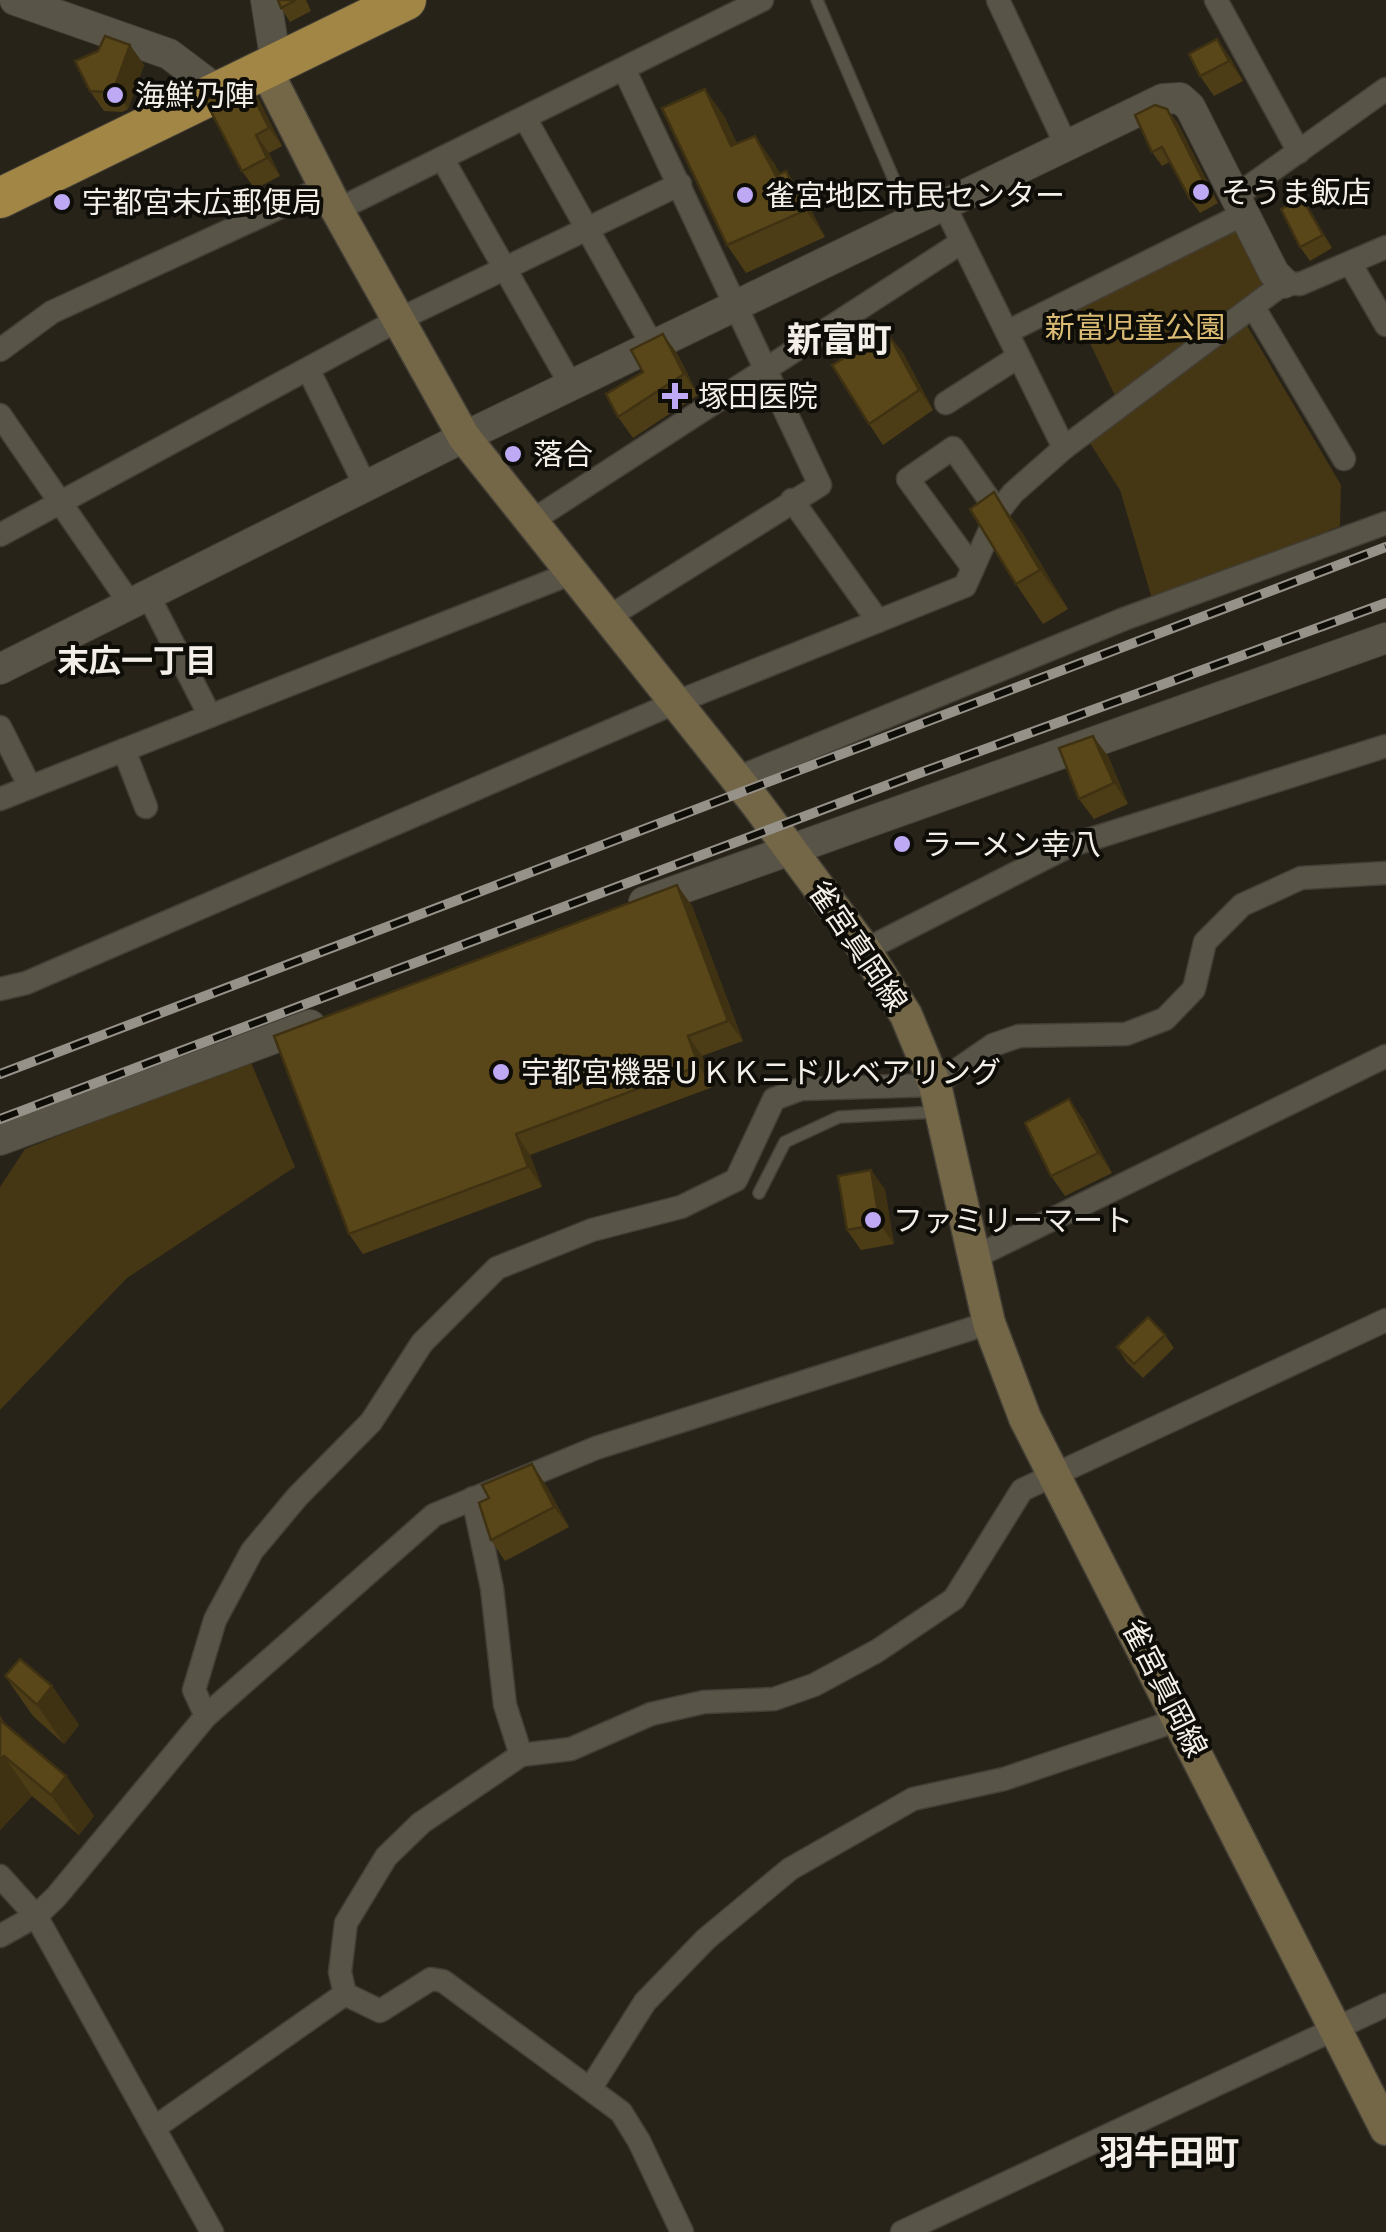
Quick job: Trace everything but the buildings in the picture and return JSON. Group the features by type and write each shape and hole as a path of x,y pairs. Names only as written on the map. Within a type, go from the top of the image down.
{"highway":[{"path":"0,198 406,0"}],"main road":[{"name":"雀宮真岡線","path":"271,66 330,198 464,437 737,778 865,950 906,1015 938,1098 971,1259 989,1323 1053,1477 1181,1719 1386,2130"}],"street":[{"path":"266,0 271,66"},
{"path":"0,350 52,312 330,198 442,158 762,0"},
{"path":"1216,0 1299,152"},
{"path":"24,1 170,54 218,92"},
{"path":"1007,3 1066,146"},
{"path":"607,618 820,485 624,68"},
{"path":"1006,332 1240,205 1299,152 1386,89"},
{"path":"0,669 464,437 1163,100 1180,98 1190,107 1274,273 1284,283 1300,284 1386,247"},
{"path":"525,118 654,348"},
{"path":"442,158 572,386"},
{"path":"0,535 398,320 680,184"},
{"path":"944,204 1064,448"},
{"path":"530,522 962,242"},
{"path":"1350,263 1386,326"},
{"path":"0,989 26,983 677,702 965,586 998,512 1064,448 1284,283"},
{"path":"1254,308 1344,459"},
{"path":"946,403 1018,357"},
{"path":"308,370 366,487"},
{"path":"0,416 60,504 140,601 210,716"},
{"path":"973,568 908,479 953,448 998,512"},
{"path":"792,500 878,621"},
{"path":"737,778 1124,620 1386,524"},
{"path":"0,799 572,573"},
{"path":"607,916 1386,638"},
{"path":"0,727 30,787"},
{"path":"865,950 1069,846 1386,746"},
{"path":"124,750 146,807"},
{"path":"206,1716 194,1690 214,1620 252,1552 370,1422 422,1342 497,1268 592,1230 682,1207 736,1180 774,1099 801,1089 938,1098 994,1045 1019,1036 1126,1034 1165,1020 1194,989 1205,942 1242,905 1301,878 1386,873"},
{"path":"0,1140 331,1018"},
{"path":"971,1259 1386,1056"},
{"path":"344,1994 340,1972 346,1923 386,1857 421,1824 521,1755 571,1749 651,1714 704,1702 774,1699 814,1686 877,1651 954,1599 1022,1490 1386,1320"},
{"path":"0,1936 36,1916 206,1716 434,1515 596,1448 989,1323"},
{"path":"473,1498 492,1588 504,1706 521,1755"},
{"path":"590,2089 645,2002 706,1940 790,1869 913,1799 1004,1779 1181,1719"},
{"path":"0,1876 36,1916 154,2128 201,2228"},
{"path":"344,1994 380,2011 438,1978 590,2089 628,2123 682,2232"},
{"path":"154,2128 344,1994"},
{"path":"902,2232 1386,2005"}],"lane":[{"path":"817,0 912,220"},
{"path":"759,1193 785,1142 839,1117 938,1098"}],"green space":[{"name":"新富児童公園","path":"1238,230 1266,292 1116,398 1073,307"},
{"path":"1246,324 1341,485 1340,526 1153,602 1120,490 1088,440"},
{"path":"250,1060 295,1167 127,1278 0,1410 0,1187 25,1149"}],"railway":[{"path":"0,1074 1386,547"},
{"path":"0,1119 917,774 1386,603"}],"place":[{"name":"海鮮乃陣","path":"115,95"},
{"name":"そうま飯店","path":"1201,192"},
{"name":"雀宮地区市民センター","path":"745,195"},
{"name":"宇都宮末広郵便局","path":"62,202"},
{"name":"塚田医院","path":"675,396"},
{"name":"落合","path":"513,454"},
{"name":"ラーメン幸八","path":"902,844"},
{"name":"宇都宮機器ＵＫＫニドルベアリング","path":"501,1072"},
{"name":"ファミリーマート","path":"873,1220"}],"district":[{"name":"新富町","path":"839,340"},
{"name":"末広一丁目","path":"137,661"},
{"name":"羽牛田町","path":"1169,2153"}]}
